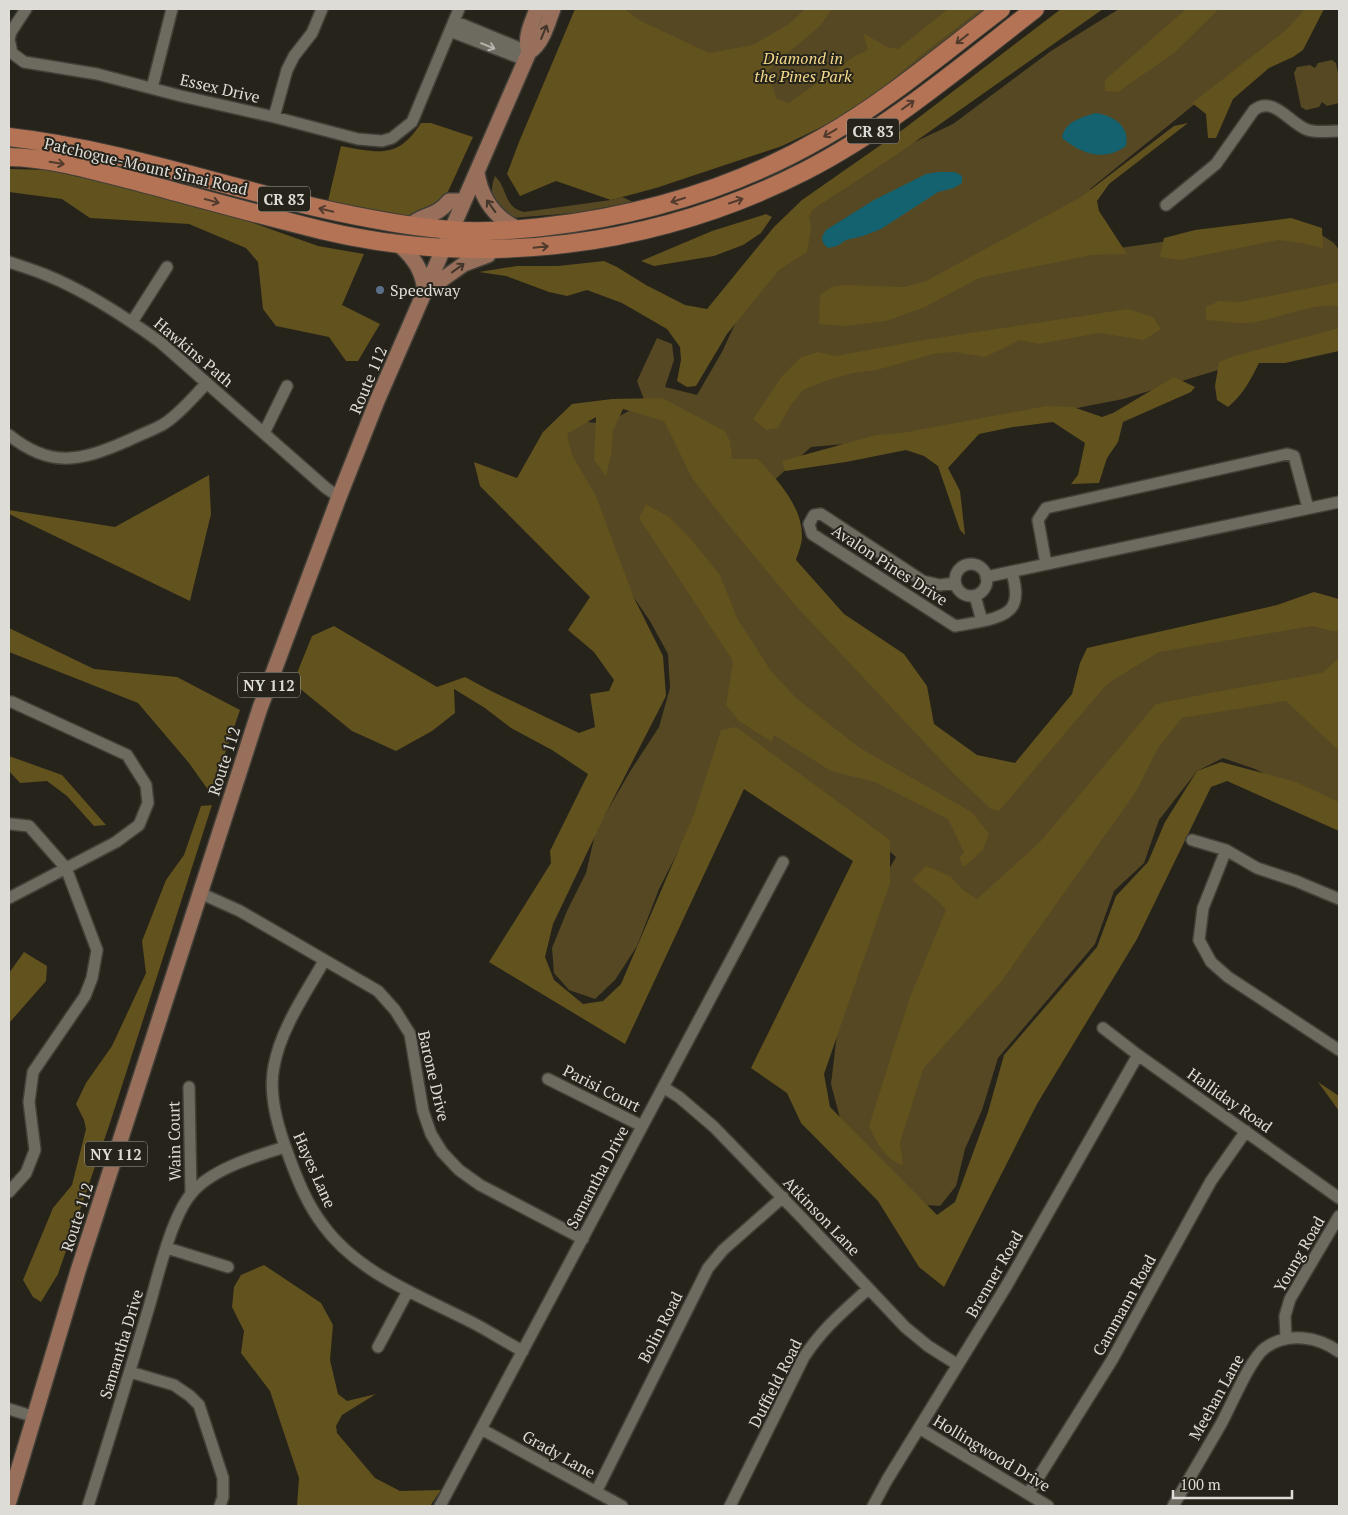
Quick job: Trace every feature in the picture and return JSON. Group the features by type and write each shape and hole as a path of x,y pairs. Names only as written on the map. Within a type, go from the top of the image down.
{"highway":[{"name":"Patchogue-Mount Sinai Road","path":"9,137 91,150 326,210 374,220 452,230 518,229 562,225 663,205 725,185 763,168 826,136 872,107 1000,9"},
{"name":"Patchogue-Mount Sinai Road","path":"9,157 82,167 322,230 398,244 444,248 520,249 590,241 690,217 750,197 806,171 874,130 1035,9"},
{"path":"763,168 773,186"}],"main road":[{"name":"Route 112","path":"527,56 526,44 528,34 537,9"},
{"name":"Route 112","path":"9,1501 78,1270 260,708 339,497 382,391 527,56 541,39 553,9"},
{"path":"477,173 482,190 490,206 503,220 518,229"},
{"path":"411,225 418,219 435,213 449,201 464,201"},
{"path":"398,244 410,254 417,265 423,278 425,292 464,264 488,255 492,249"}],"street":[{"name":"Essex Drive","path":"26,9 9,39 10,48 16,57 24,62 97,74 371,141 382,141 392,138 412,122 422,94 452,26"},
{"path":"152,88 172,9"},
{"path":"274,117 287,70 294,56 312,33 322,9"},
{"path":"459,9 452,26 527,56"},
{"path":"1166,205 1216,164 1254,110 1260,106 1265,104 1279,110 1308,130 1339,131"},
{"name":"Hawkins Path","path":"9,262 46,275 80,291 132,322 160,342 326,488 339,497"},
{"path":"132,322 167,268"},
{"path":"9,435 37,453 54,458 69,459 89,456 163,424 207,382"},
{"path":"264,432 287,386"},
{"path":"1046,564 1038,520 1046,508 1287,454 1294,456 1308,508"},
{"path":"986,577 1339,502"},
{"name":"Avalon Pines Drive","path":"955,583 940,585 923,581 821,514 814,515 809,524 812,534 955,626 1004,615 1014,604 1015,586 1012,572"},
{"path":"841,553 853,535"},
{"path":"968,564 976,565 982,569 986,577 986,584 982,591 975,596 961,593 955,583 957,572 968,564"},
{"name":"Avalon Pines Drive","path":"975,596 982,621"},
{"path":"9,702 127,755 146,786 148,803 139,825 116,842 9,898"},
{"path":"9,1192 26,1173 35,1150 29,1102 33,1072 85,996 94,969 97,950 66,868 29,826 11,824"},
{"path":"1192,840 1226,850 1257,868 1296,881 1339,899"},
{"path":"1226,850 1203,908 1199,940 1210,962 1228,977 1339,1050"},
{"name":"Samantha Drive","path":"440,1506 783,862"},
{"name":"Barone Drive","path":"200,892 240,911 378,991 395,1010 410,1034 423,1111 431,1134 442,1152 459,1170 480,1185 582,1239"},
{"name":"Hayes Lane","path":"324,961 291,1020 280,1043 273,1067 276,1118 285,1147 310,1206 323,1226 344,1250 367,1266 408,1291 477,1325 523,1351"},
{"name":"Halliday Road","path":"1103,1028 1339,1198"},
{"name":"Brenner Road","path":"873,1506 1007,1285 1138,1055"},
{"name":"Parisi Court","path":"548,1079 642,1126"},
{"name":"Wain Court","path":"189,1087 191,1194"},
{"name":"Atkinson Lane","path":"663,1087 679,1096 698,1113 782,1197 905,1327 928,1346 958,1364"},
{"name":"Cammann Road","path":"1028,1494 1112,1360 1212,1181 1246,1131"},
{"path":"191,1194 209,1178 260,1155 285,1147"},
{"name":"Samantha Drive","path":"88,1506 167,1248 176,1222 191,1194"},
{"name":"Bolin Road","path":"596,1492 708,1268 723,1250 782,1197"},
{"name":"Young Road","path":"1286,1338 1285,1316 1290,1299 1339,1216"},
{"path":"167,1248 228,1267"},
{"name":"Duffield Road","path":"730,1506 804,1357 828,1325 868,1289"},
{"path":"378,1348 408,1291"},
{"path":"1286,1338 1313,1340 1339,1352"},
{"name":"Meehan Lane","path":"1173,1506 1254,1362 1264,1349 1286,1338"},
{"path":"130,1372 174,1385 199,1405 223,1478 223,1497 220,1506"},
{"path":"9,1409 35,1417"},
{"name":"Hollingwood Drive","path":"919,1428 1048,1506"},
{"name":"Grady Lane","path":"481,1429 622,1506"}],"green space":[{"name":"Diamond in the Pines Park","path":"606,9 987,9 880,90 800,136"},
{"path":"1119,9 1311,9 1288,35 1243,65 1090,189 1094,222 1120,248 1277,225 1309,227 1334,243 1339,250 1339,333 1123,399 934,436 811,447 770,484 777,554 1000,799 1095,680 1157,646 1339,611 1339,814 1255,769 1223,758 1197,771 1159,820 1144,863 1114,891 1095,944 998,1058 982,1110 965,1149 956,1186 940,1206 915,1204 846,1141 831,1084 839,1017 880,885 896,857 864,830 760,754 689,830 659,889 637,946 615,980 595,999 569,990 554,973 552,948 567,911 586,873 596,830 659,727 670,688 668,654 650,621 626,586 555,425 571,420 605,424 645,402 637,381 657,338 672,344 674,360 665,387 697,395 722,352 737,320 801,216 889,154 953,124 1051,51"},
{"path":"1332,60 1336,63 1339,78 1339,103 1327,106 1322,102 1319,107 1306,110 1301,107 1294,73 1297,67 1310,65 1315,68 1318,63"},
{"path":"495,176 512,206 524,212 622,197 633,202 575,213 511,218 494,199 492,189"}],"shaded area":[{"path":"575,9 625,9 639,20 709,53 753,45 789,24 805,9 832,9 820,26 767,72 777,99 789,103 855,56 868,50 863,33 887,47 898,49 948,9 981,9 920,56 857,110 782,146 656,188 611,200 556,181 520,196 507,174"},
{"path":"1061,9 1103,9 902,151 812,210 809,217 811,229 807,252 779,270 727,334 696,386 687,387 677,381 681,360 680,347 667,329 622,303 587,290 567,296 549,292 506,276 479,272 517,266 558,266 604,261 685,305 707,309 774,227 802,200 905,128"},
{"path":"1186,9 1219,9 1174,53 1118,92 1105,91 1105,80"},
{"path":"1305,9 1324,9 1303,50 1293,57 1269,68 1233,99 1216,138 1208,138 1206,114 1192,103 1286,30"},
{"path":"421,123 431,123 473,137 446,196 414,217 328,201 341,146 387,151 404,143 413,135"},
{"path":"1188,123 1109,184 1097,201 1099,211 1127,254 1092,255 979,278 925,307 886,321 845,326 819,324 820,295 831,287 845,285 904,287 926,281 1081,197 1174,126"},
{"path":"9,169 48,170 200,204 318,246 364,254 342,305 380,324 358,361 346,361 329,337 276,326 263,309 258,262 246,248 189,224 90,218 62,199 9,192"},
{"path":"766,214 772,217 761,233 743,245 714,256 654,266 641,261 712,231"},
{"path":"1291,218 1322,228 1323,248 1278,240 1180,260 1160,257 1164,238 1195,230"},
{"path":"1339,282 1339,307 1321,306 1250,323 1206,320 1206,307 1219,301 1240,302"},
{"path":"1128,309 1153,317 1161,329 1144,340 1099,333 1039,344 1020,340 985,357 954,352 933,354 877,370 853,373 803,390 791,405 778,428 766,430 753,419 782,376 800,358 818,352 835,356 924,340"},
{"path":"1339,328 1339,351 1285,363 1259,363 1250,381 1228,407 1217,400 1215,386 1219,362 1234,356"},
{"path":"1174,377 1195,387 1191,392 1123,422 1118,442 1107,458 1099,483 1071,484 1078,475 1085,443 1053,422 979,434 948,468 960,491 965,535 960,530 938,466 924,456 906,450 846,462 785,471 782,461 876,435 902,433 1046,406 1073,407 1102,417 1113,413"},
{"path":"662,398 725,431 730,441 732,459 758,459 773,476 788,494 798,514 802,540 796,560 844,614 904,654 927,686 934,724 977,755 1015,763 1072,694 1080,663 1087,648 1277,605 1314,592 1339,599 1339,631 1312,626 1159,652 1107,684 999,811 991,809 955,775 795,605 692,478 664,421 623,409 613,431 611,455 606,476 594,460 596,417 567,434 572,455 596,496 634,598 663,656 666,696 606,813 553,924 545,957 554,980 583,1004 603,1001 621,984 694,814 721,730 736,727 890,840 890,883 824,1074 830,1107 937,1215 955,1202 988,1112 1004,1055 1097,947 1116,896 1148,862 1165,822 1197,771 1221,762 1296,782 1339,802 1339,831 1227,781 1211,787 1137,939 1037,1104 944,1287 919,1267 878,1201 801,1123 787,1093 751,1068 853,861 744,789 625,1044 489,962 551,863 550,851 588,774 552,750 511,728 485,708 454,689 455,713 432,731 396,751 352,731 293,683 312,636 334,626 437,687 465,677 579,733 595,727 590,694 609,691 614,680 594,652 568,630 590,597 480,486 474,462 517,478 543,432 572,404 612,399"},
{"path":"209,475 211,514 190,601 9,514 9,510 115,527"},
{"path":"646,504 669,517 690,538 720,575 737,618 771,671 796,698 860,748 973,813 989,834 983,850 964,867 959,858 964,852 948,819 875,782 831,771 774,735 772,742 739,721 726,705 733,661 639,518"},
{"path":"9,628 94,669 177,677 240,710 211,794 189,763 138,703 9,652"},
{"path":"1339,658 1339,751 1286,701 1182,718 1158,748 1137,790 1001,982 923,1069 900,1143 903,1165 891,1159 878,1144 869,1126 910,997 946,910 912,880 926,866 950,876 963,890 977,899 1040,842 1156,704 1322,673"},
{"path":"9,756 62,775 106,825 94,826 67,796 47,781 20,783 9,771"},
{"path":"212,805 110,1123 58,1274 41,1302 33,1297 23,1280 53,1208 72,1185 86,1129 76,1104 86,1083 112,1046 146,973 142,941 166,880 184,855 201,806"},
{"path":"24,952 47,966 46,981 10,1022 9,1028 9,973"},
{"path":"1318,1082 1339,1096 1339,1111"},
{"path":"264,1265 321,1303 333,1325 330,1360 338,1394 347,1401 376,1394 342,1415 336,1426 337,1433 375,1478 400,1491 441,1490 430,1506 297,1506 299,1478 270,1391 241,1353 244,1331 232,1307 234,1287 241,1275"}],"water":[{"path":"1096,113 1103,114 1119,123 1126,133 1126,146 1110,154 1093,154 1077,148 1062,138 1063,132 1074,121"},
{"path":"955,172 962,176 962,183 954,188 938,192 881,229 846,240 837,246 828,248 823,243 822,237 826,230 874,200 926,174"}],"place":[{"name":"Speedway","path":"380,290"}]}
